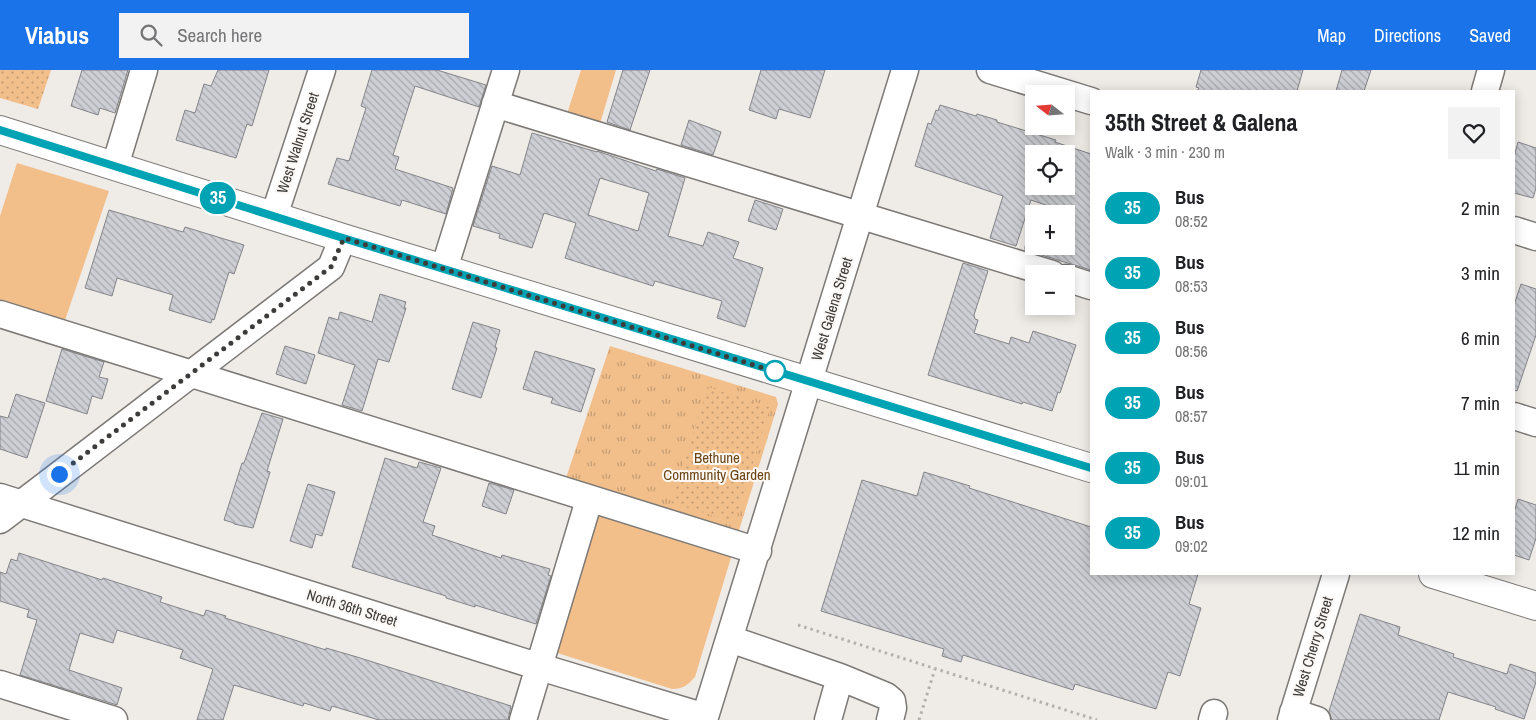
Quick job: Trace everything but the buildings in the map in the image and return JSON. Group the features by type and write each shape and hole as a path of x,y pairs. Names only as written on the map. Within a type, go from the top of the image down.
{"main road":[{"path":"0,130 1090,468"},
{"path":"1436,575 1536,606"}],"street":[{"path":"115,166 144,70"},
{"name":"West Walnut Street","path":"274,216 322,70"},
{"path":"444,269 506,70"},
{"name":"West Galena Street","path":"705,719 905,70"},
{"path":"990,70 1090,101"},
{"path":"1485,90 1491,70"},
{"path":"495,104 1025,266"},
{"path":"1515,230 1536,237"},
{"path":"0,520 10,501 192,374 331,267 344,238"},
{"path":"1075,281 1090,286"},
{"path":"0,314 758,552"},
{"path":"1515,416 1536,423"},
{"path":"523,720 589,500"},
{"name":"North 36th Street","path":"10,501 705,719"},
{"name":"West Cherry Street","path":"1300,717 1336,575"},
{"path":"730,639 840,677 886,696 892,701 893,708 890,720"},
{"path":"828,720 840,677"},
{"path":"0,684 114,720"}],"path":[{"path":"798,626 1097,720"},
{"path":"919,720 935,669"}],"green space":[{"path":"0,70 51,70 38,109 0,98"},
{"path":"581,70 616,70 599,127 566,117"},
{"path":"17,163 109,191 63,326 0,306 0,216"},
{"path":"610,346 776,397 778,404 737,537 565,481"},
{"name":"Bethune Community Garden","path":"708,387 770,407 735,522 671,503"},
{"path":"596,508 733,551 695,677 685,686 672,689 551,651"}],"bus line":[{"name":"35","path":"0,130 330,234 1090,468"}],"route":[{"path":"59,474 331,267 344,238 783,374 775,371"}]}
